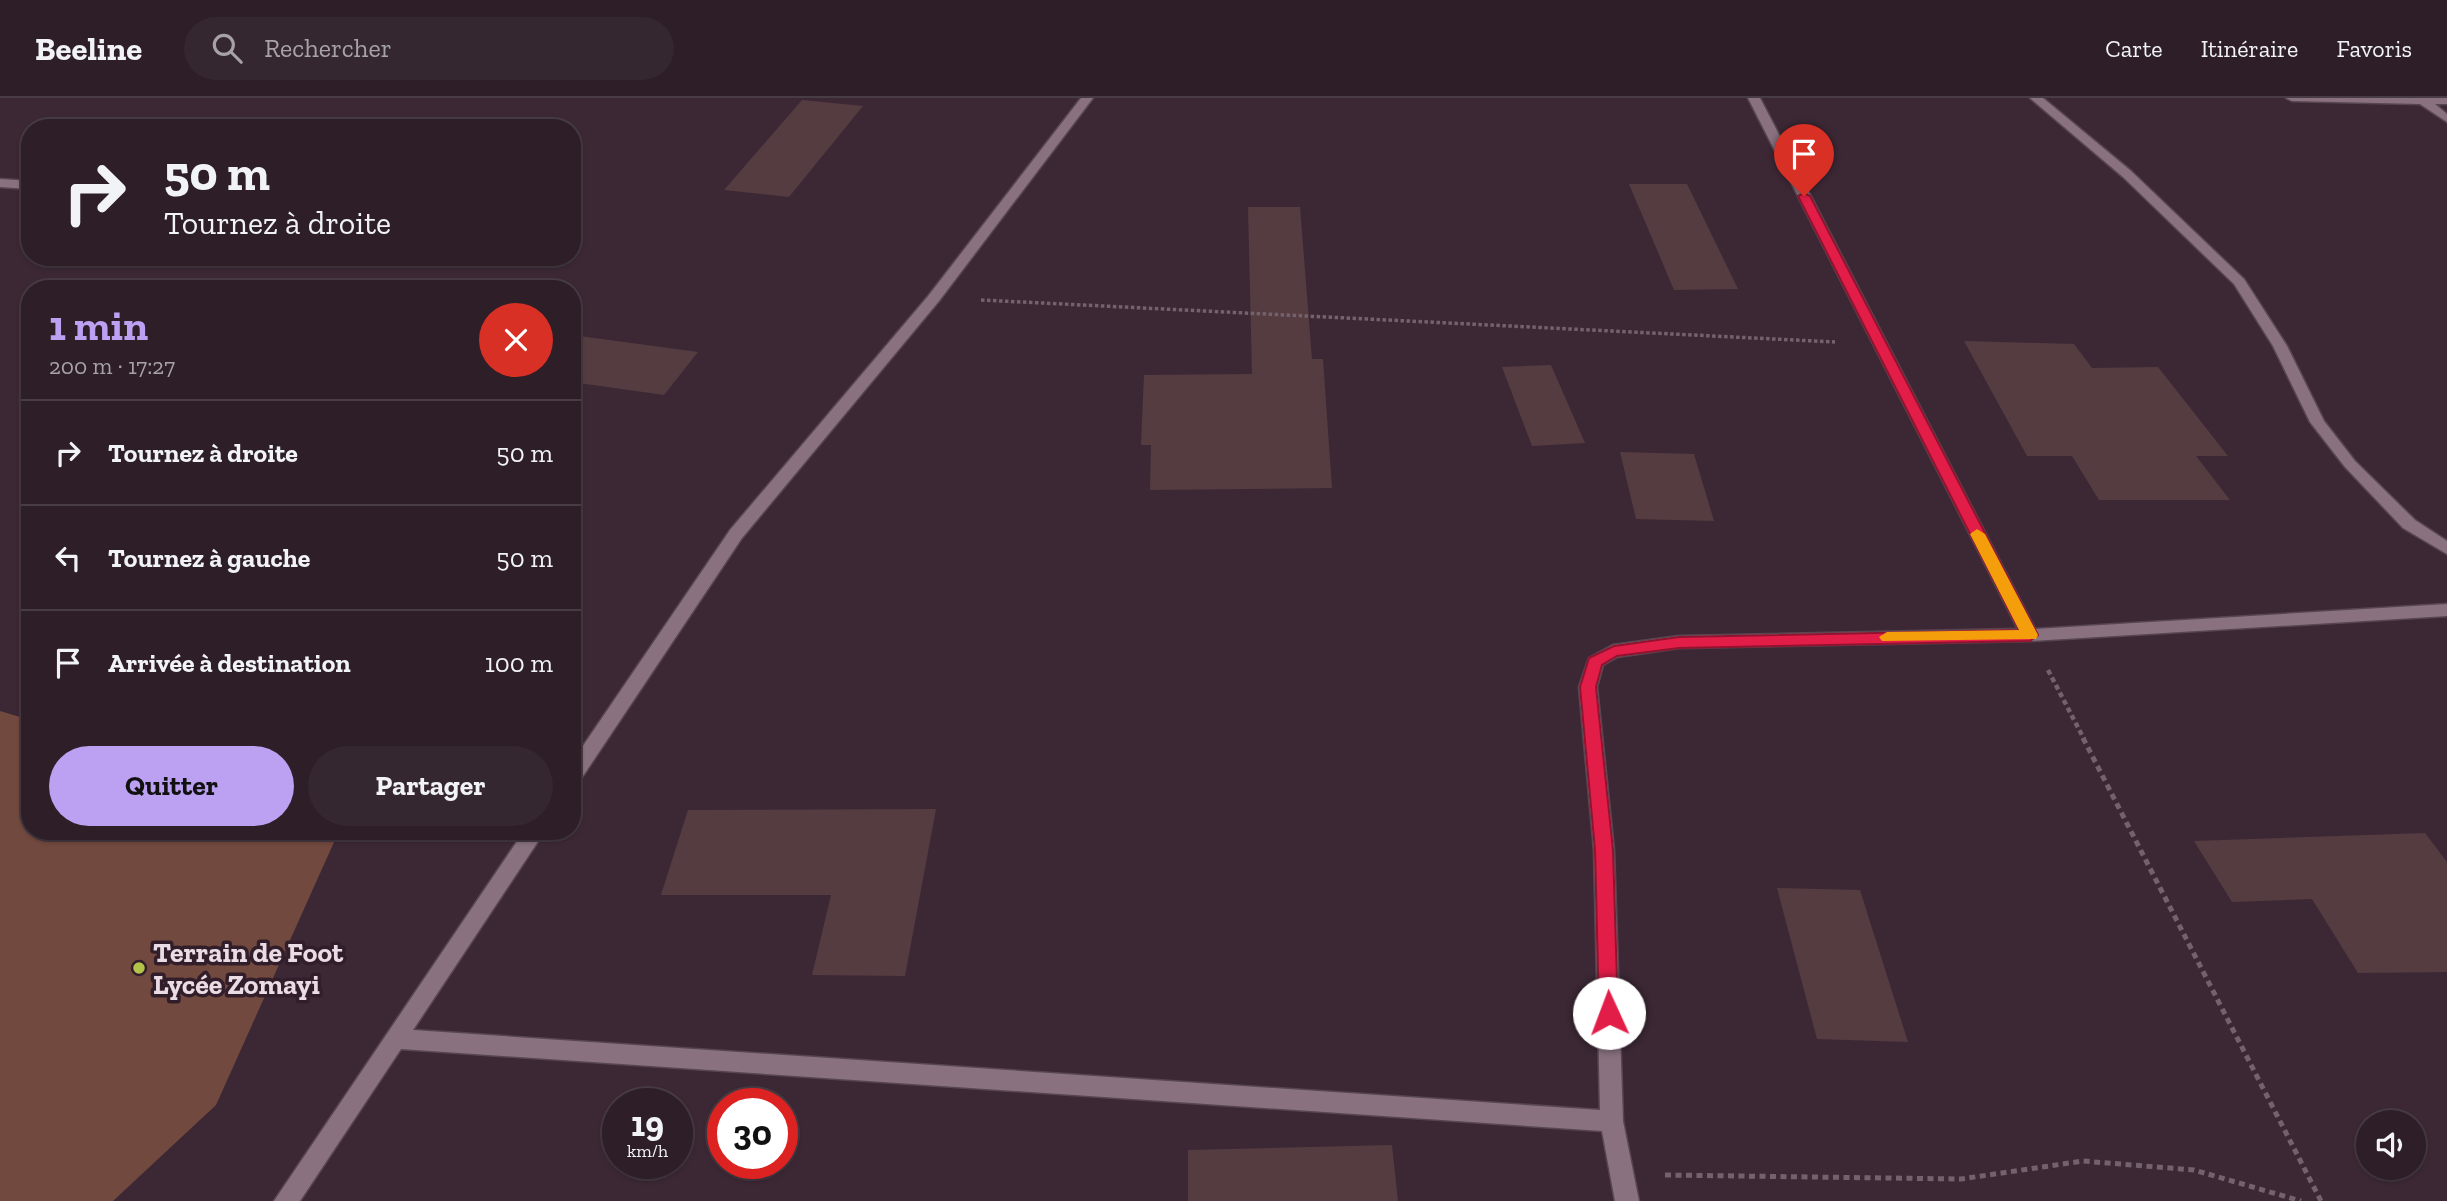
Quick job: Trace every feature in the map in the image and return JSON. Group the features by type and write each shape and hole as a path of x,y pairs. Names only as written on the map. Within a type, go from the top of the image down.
{"street":[{"path":"581,764 736,534 934,298 1087,98"},
{"path":"1754,98 1878,344 2030,635"},
{"path":"2036,98 2127,174 2239,282 2280,346 2317,422 2350,464 2409,524 2447,549"},
{"path":"2292,98 2447,101"},
{"path":"2422,100 2447,119"},
{"path":"0,183 21,184"},
{"path":"1627,1201 1612,1121 1604,850 1588,687 1595,662 1614,651 1679,642 2030,635 2447,610"},
{"path":"286,1201 530,840"},
{"path":"395,1040 1612,1121"}],"path":[{"path":"934,298 1878,344"},
{"path":"2030,635 2321,1201"},
{"path":"1622,1174 1961,1179 2083,1161 2194,1170 2301,1201"}],"shaded area":[{"name":"Terrain de Foot Lycée Zomayi","path":"0,711 21,717 21,840 335,840 216,1105 113,1201 0,1201"}],"building":[{"path":"802,100 863,106 789,197 724,190"},
{"path":"1629,184 1687,184 1738,289 1674,290"},
{"path":"1248,207 1300,207 1312,359 1323,359 1332,488 1150,490 1151,445 1141,445 1144,375 1252,374"},
{"path":"581,336 698,352 664,395 581,383"},
{"path":"1964,341 2074,344 2092,368 2158,367 2228,456 2196,456 2230,500 2099,500 2072,456 2027,456"},
{"path":"1551,365 1585,443 1532,446 1502,367"},
{"path":"1620,452 1694,454 1714,521 1636,519"},
{"path":"936,809 905,976 812,975 831,895 661,895 688,810"},
{"path":"2425,833 2447,862 2447,972 2358,973 2312,899 2232,902 2194,841"},
{"path":"1777,888 1860,890 1908,1042 1817,1039"},
{"path":"1392,1145 1398,1201 1188,1201 1188,1150"}],"slow traffic":[{"path":"1887,637 2030,635 1977,534"}],"place":[{"name":"Terrain de Foot Lycée Zomayi","path":"139,968"}],"route":[{"path":"1609,1013 1604,850 1588,687 1595,662 1614,651 1679,642 2030,635 1804,196"}]}
